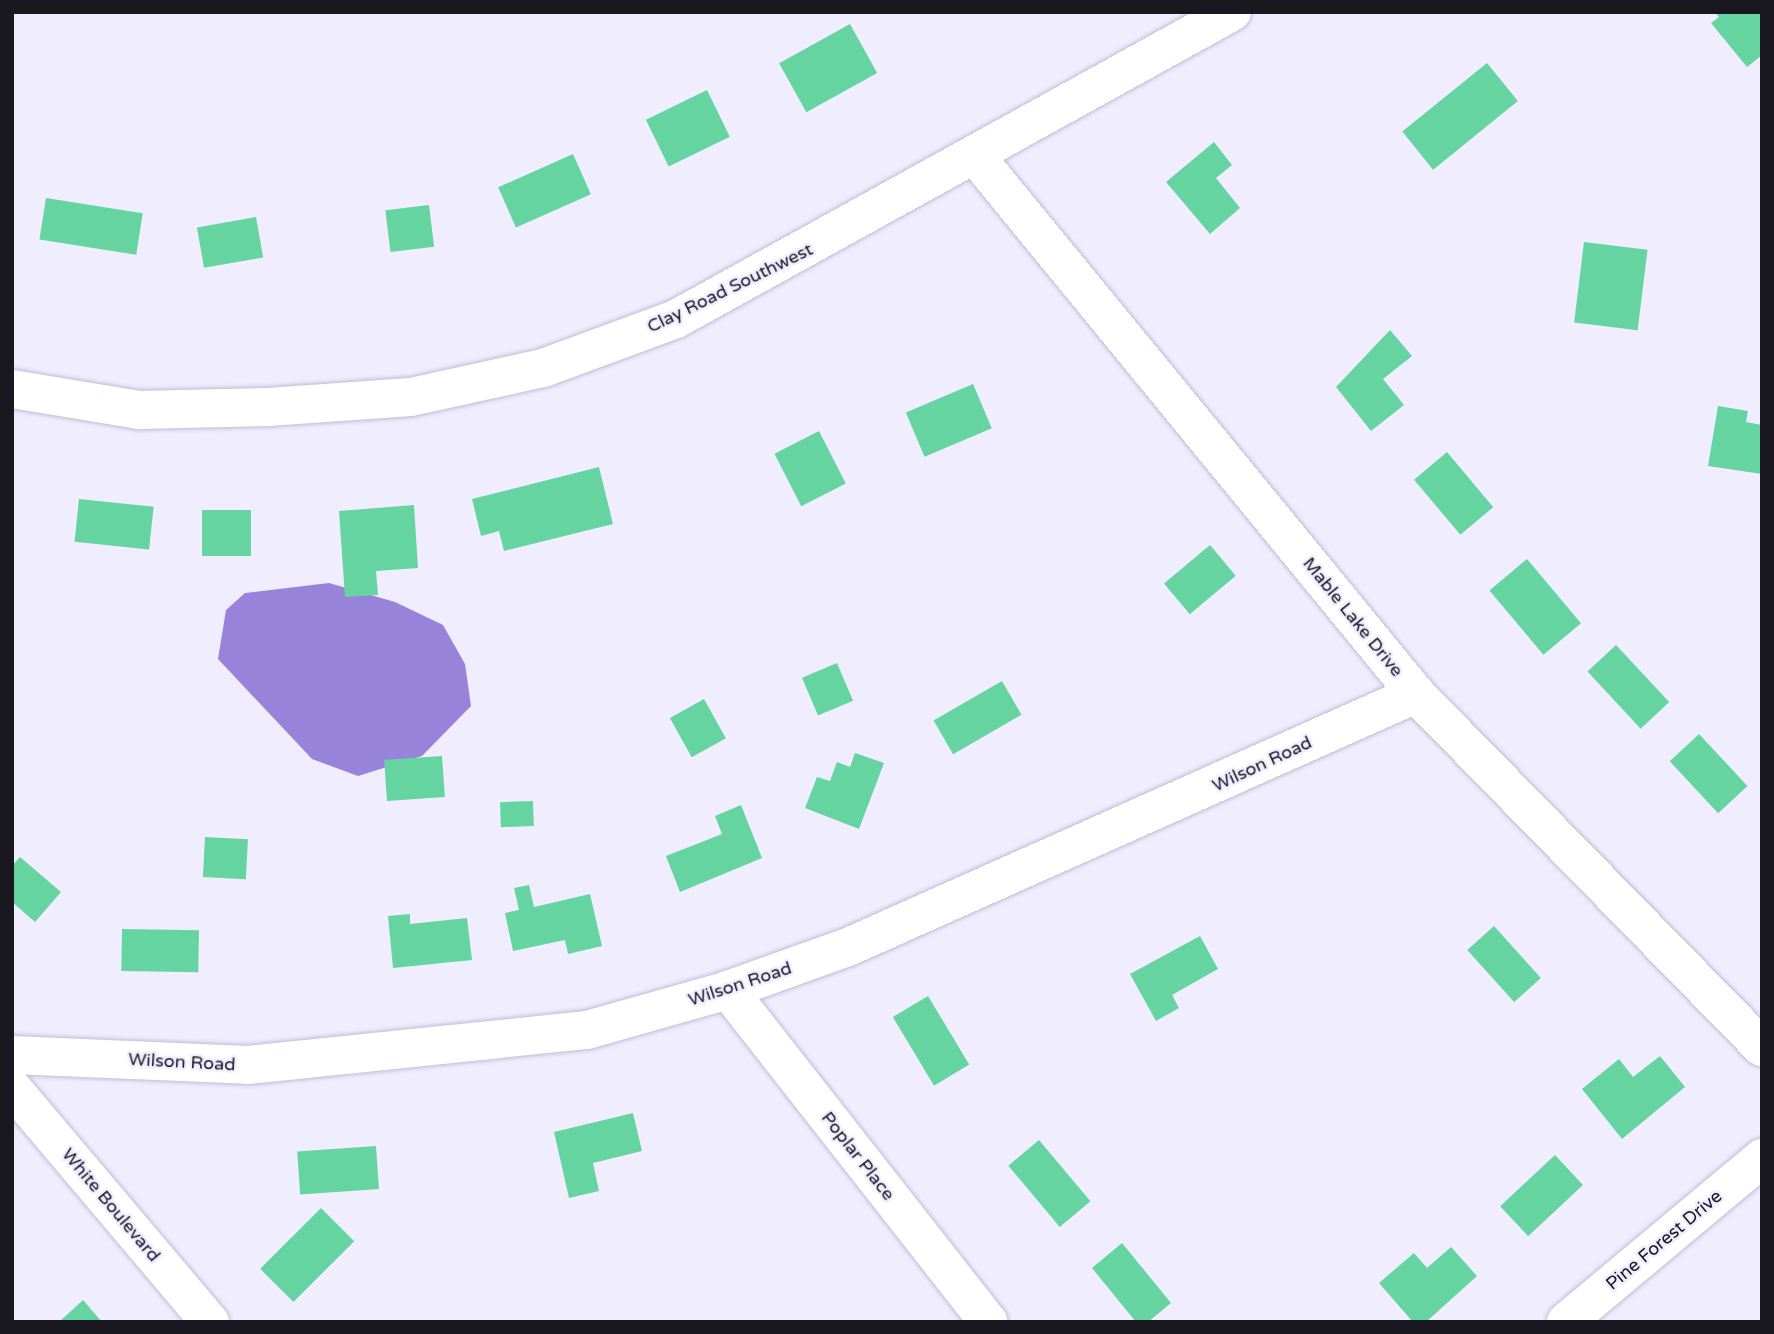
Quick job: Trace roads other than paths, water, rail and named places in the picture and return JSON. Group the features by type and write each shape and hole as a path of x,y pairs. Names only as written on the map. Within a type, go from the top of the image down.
{"street":[{"name":"Clay Road Southwest","path":"12,388 139,410 268,407 411,397 543,368 676,319 976,158 1232,12"},
{"name":"Mable Lake Drive","path":"976,158 1416,694 1762,1047"},
{"name":"Wilson Road","path":"12,1055 248,1065 587,1030 728,990 1033,869 1416,694"},
{"name":"Poplar Place","path":"728,990 988,1322"},
{"name":"White Boulevard","path":"12,1088 210,1322"},
{"name":"Pine Forest Drive","path":"1566,1322 1762,1158"}]}
